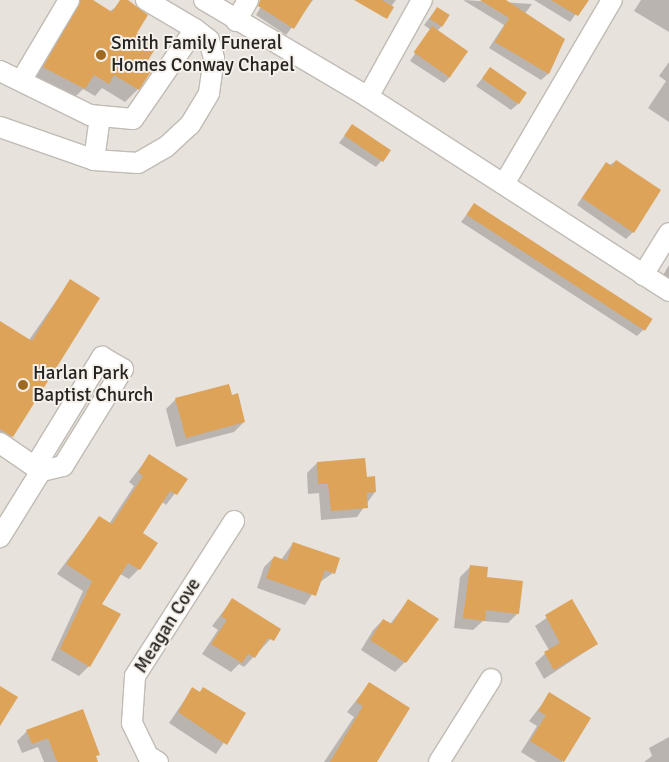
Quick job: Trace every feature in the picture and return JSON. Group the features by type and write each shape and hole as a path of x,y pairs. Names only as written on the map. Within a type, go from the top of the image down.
{"street":[{"path":"21,81 70,0"},
{"path":"0,127 94,160 138,163 166,146 190,125 209,93 214,58 209,40 195,29 146,0"},
{"path":"204,0 236,21 368,97 669,291"},
{"path":"236,21 248,0"},
{"path":"368,97 422,0"},
{"path":"504,184 612,0"},
{"path":"0,72 100,116 133,119 195,29"},
{"path":"94,160 100,116"},
{"path":"643,274 669,233"},
{"path":"0,443 39,468 63,466 124,369 102,357 39,468 0,537"},
{"name":"Meagan Cove","path":"158,762 148,756 132,723 135,676 234,521"},
{"path":"439,762 491,679"}],"building":[{"name":"Smith Family Funeral Homes Conway Chapel","path":"81,0 93,0 112,12 120,0 128,0 148,15 137,33 157,46 145,65 152,70 139,90 114,75 109,84 94,75 85,89 43,67"},
{"path":"260,0 312,0 294,29 258,6"},
{"path":"354,0 382,0 394,7 387,19"},
{"path":"480,0 506,0 565,39 549,74 495,42 509,18"},
{"path":"551,0 589,0 578,16"},
{"path":"437,7 450,15 442,27 430,19"},
{"path":"432,26 468,51 450,77 414,52"},
{"path":"490,67 527,93 519,104 482,78"},
{"path":"352,124 391,150 383,162 344,136"},
{"path":"616,160 661,190 634,233 582,198 606,162 612,166"},
{"path":"474,203 653,319 645,331 466,215"},
{"name":"Harlan Park Baptist Church","path":"70,279 100,298 13,437 0,429 0,321 32,341"},
{"path":"229,384 232,395 238,393 245,422 186,438 175,398"},
{"path":"149,454 188,479 177,495 170,491 143,533 158,543 140,570 128,563 102,604 121,614 90,667 60,649 92,581 66,564 99,516 112,524 143,476 138,472"},
{"path":"365,458 367,477 375,476 376,492 367,493 368,508 331,511 328,484 318,484 317,462"},
{"path":"293,542 340,558 335,574 325,570 316,596 266,578 274,556 287,561"},
{"path":"470,565 488,567 487,577 523,581 519,614 486,610 485,621 463,618"},
{"path":"232,598 281,629 274,641 268,638 255,658 248,654 242,663 211,644 227,620 221,616"},
{"path":"408,599 439,619 406,663 370,640 383,619 392,624"},
{"path":"572,599 598,644 554,670 544,652 560,643 545,615"},
{"path":"369,682 410,708 377,762 330,762 363,706 356,702"},
{"path":"0,686 18,697 0,726"},
{"path":"192,687 200,692 203,687 246,713 227,745 178,712"},
{"path":"549,692 591,718 564,762 530,741 546,715 538,711"},
{"path":"83,709 100,755 96,756 98,762 57,762 48,738 32,744 26,730"}],"place":[{"name":"Smith Family Funeral Homes Conway Chapel","path":"101,55"},
{"name":"Harlan Park Baptist Church","path":"23,385"}]}
